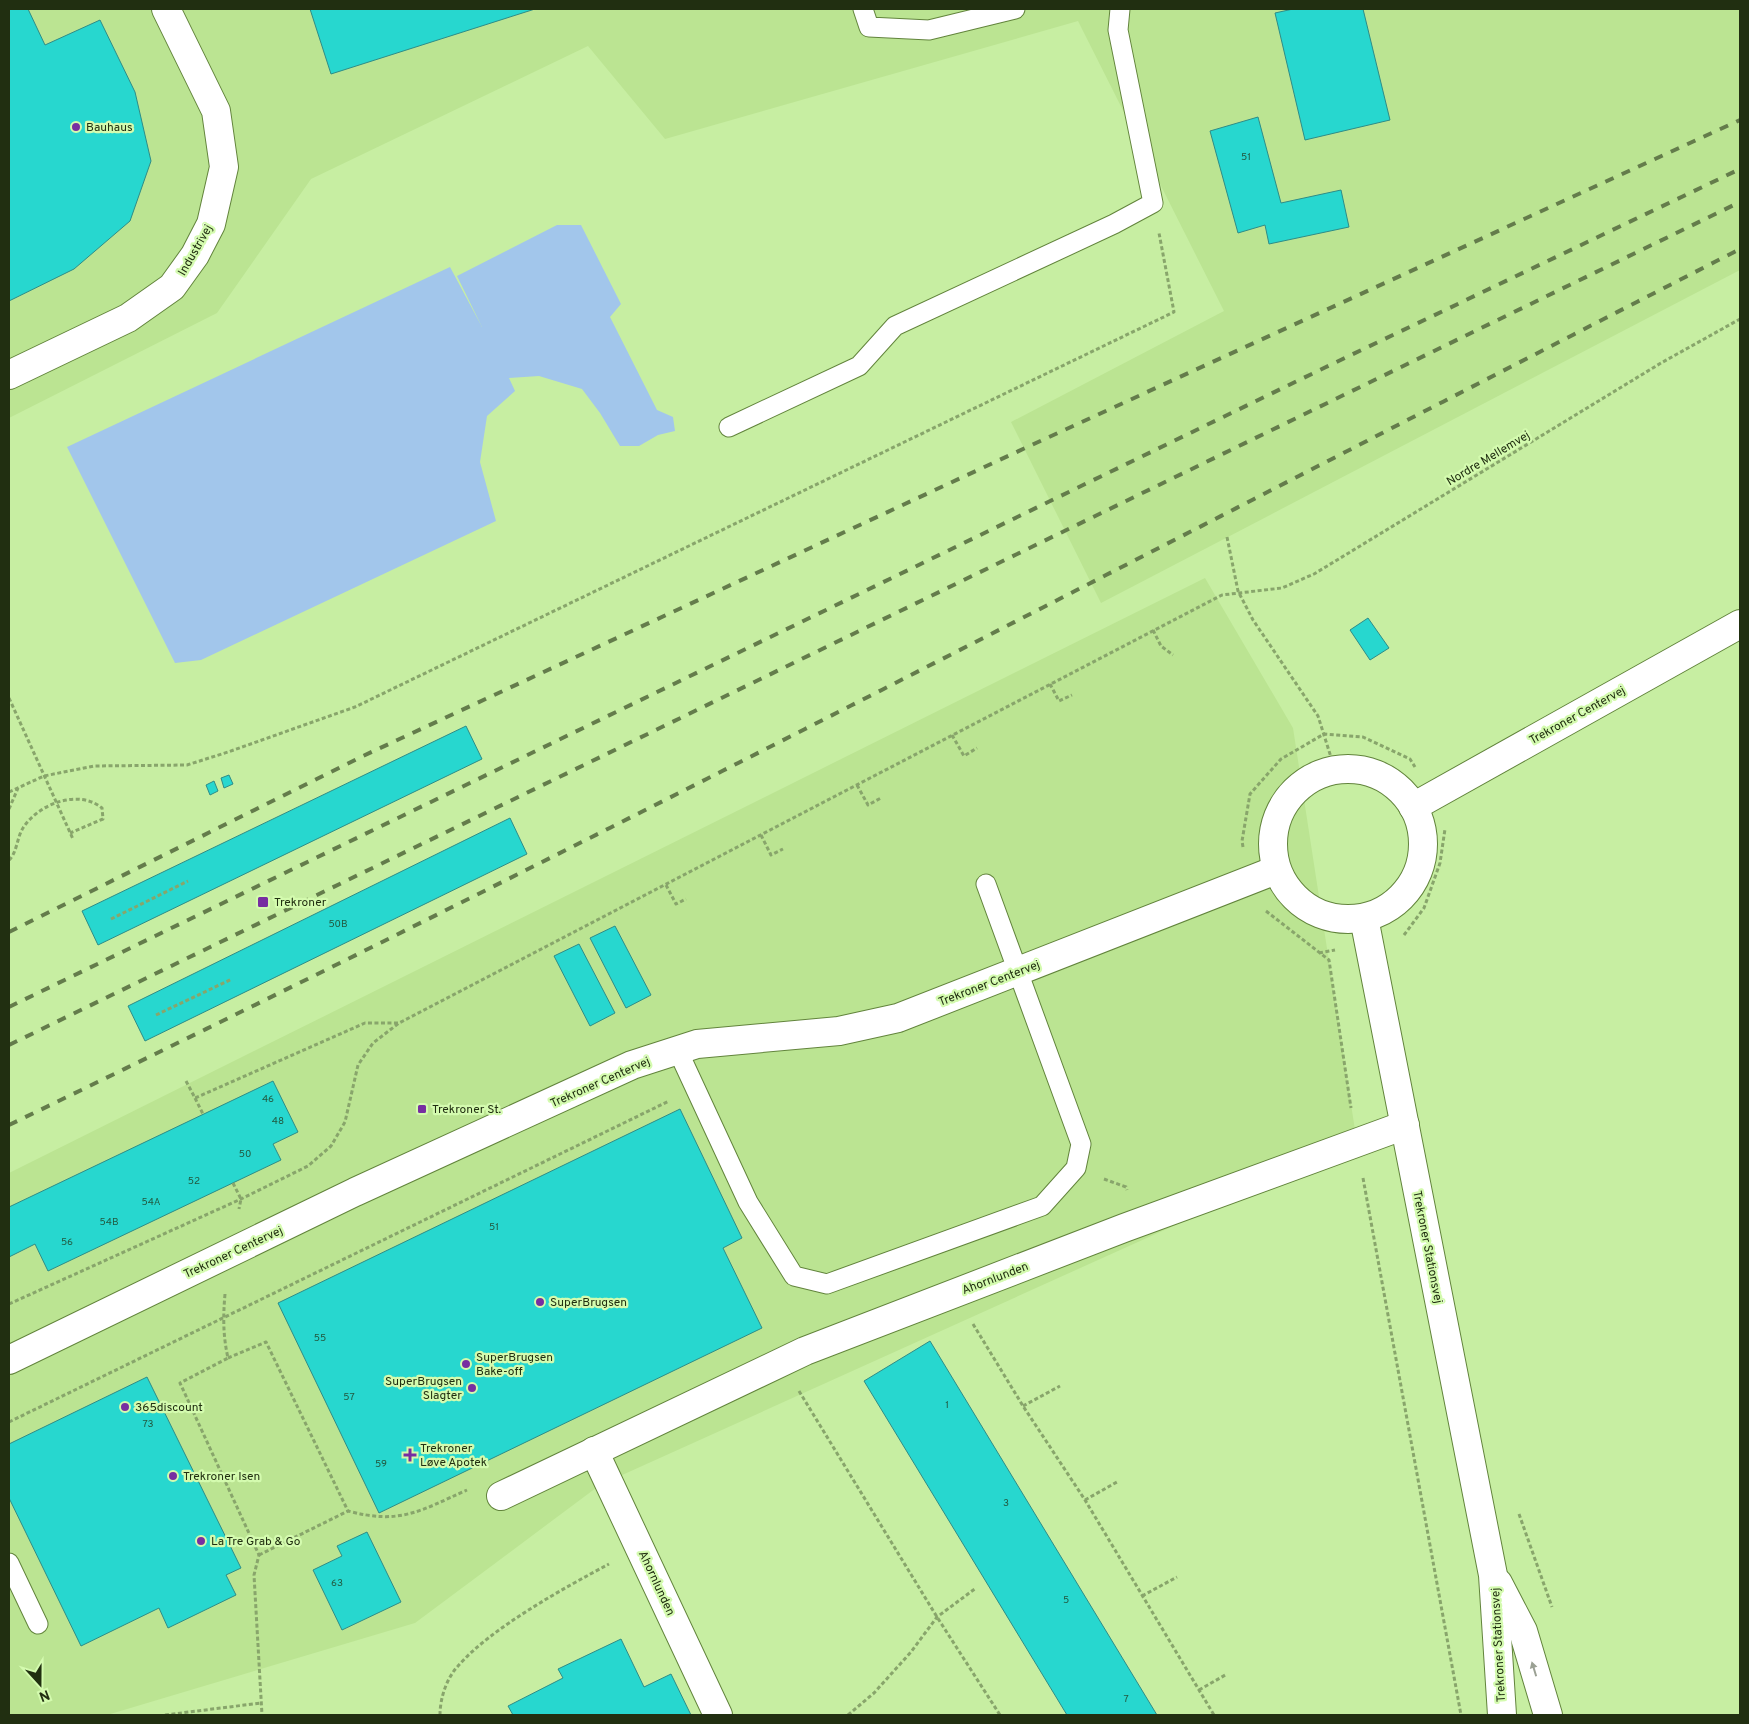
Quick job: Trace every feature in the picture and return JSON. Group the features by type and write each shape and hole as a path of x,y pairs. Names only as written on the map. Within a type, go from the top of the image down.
{"street":[{"name":"Industrivej","path":"9,375 128,318 172,287 195,255 211,224 224,167 216,111 166,9"},
{"name":"Trekroner Centervej","path":"1414,807 1740,624"},
{"path":"1335,770 1365,771 1393,784 1414,807 1422,829 1423,853 1416,875 1404,895 1385,910 1364,918 1328,917 1296,900 1276,870 1272,844 1277,818 1290,796 1310,779 1335,770"},
{"name":"Trekroner Centervej","path":"9,1360 364,1188 632,1065 697,1044 839,1030 898,1018 1276,870"},
{"name":"Trekroner Stationsvej","path":"1364,918 1494,1575 1502,1715"},
{"name":"Ahornlunden","path":"501,1496 806,1351 1141,1223 1405,1125"},
{"name":"Ahornlunden","path":"594,1451 641,1547 718,1715"},
{"name":"Trekroner Stationsvej","path":"1494,1575 1523,1631 1548,1715"}],"lane":[{"path":"863,9 869,27 929,30 1014,9"},
{"path":"729,427 860,366 895,326 1114,224 1153,203 1118,30 1120,9"},
{"path":"678,1050 694,1089 748,1202 794,1276 827,1284 1042,1206 1076,1168 1081,1144 986,884"},
{"path":"9,1563 38,1624"}],"path":[{"path":"9,792 44,776 94,766 187,764 228,752 355,707 1174,312 1153,203"},
{"name":"Nordre Mellemvej","path":"9,1304 241,1199 308,1166 331,1146 345,1122 358,1065 373,1043 399,1023 1222,594 1282,588 1314,574 1661,363 1740,319"},
{"path":"1227,537 1238,591 1253,620 1318,716 1335,770"},
{"path":"1153,630 1161,646 1173,656"},
{"path":"1050,684 1059,701 1072,695"},
{"path":"9,698 73,839"},
{"path":"952,735 964,756 978,748"},
{"path":"857,785 868,805 882,798"},
{"path":"9,809 18,788"},
{"path":"9,860 24,827 37,814 57,803 79,797 93,801 102,808 104,818 70,833"},
{"path":"761,835 771,855 783,850"},
{"path":"111,919 188,881"},
{"path":"666,885 676,904 686,899"},
{"path":"1258,914 1296,900"},
{"path":"156,1015 232,979"},
{"path":"195,1098 364,1023 399,1023"},
{"path":"186,1081 203,1114"},
{"path":"9,1422 694,1089"},
{"path":"1076,1168 1126,1187 1141,1223"},
{"path":"228,1358 224,1341 223,1318 230,1253"},
{"path":"954,1294 1084,1500 1214,1715"},
{"path":"262,1715 254,1575 259,1555 180,1383 228,1358 266,1342 348,1511"},
{"path":"782,1363 1000,1715"},
{"path":"1023,1406 1060,1386"},
{"path":"1084,1500 1117,1482"},
{"path":"259,1555 348,1511 373,1518 413,1515 472,1488"},
{"path":"440,1715 440,1699 457,1667 495,1634 571,1584 641,1547"},
{"path":"1142,1596 1177,1577"},
{"path":"848,1715 874,1693 911,1652 937,1616 976,1588"},
{"path":"1199,1690 1227,1674"},
{"path":"165,1715 262,1703"}],"shaded area":[{"path":"9,9 1740,9 1740,270 1101,603 1011,422 1224,311 1078,21 665,139 588,46 311,179 217,313 9,418"},
{"path":"1205,578 1293,728 1357,1143 600,1485 415,1623 107,1715 9,1715 9,1173"}],"water":[{"path":"557,225 581,225 621,304 610,317 657,410 673,417 675,431 658,435 639,446 620,446 600,413 582,389 539,376 509,378 515,391 487,416 480,462 496,521 201,660 175,663 67,447 450,267 482,327 457,276"}],"building":[{"name":"Bauhaus","path":"9,9 28,9 45,45 100,20 135,92 151,161 130,221 74,269 9,301"},
{"path":"310,9 535,9 331,74"},
{"path":"1293,9 1363,9 1390,120 1305,140 1275,13"},
{"path":"1258,117 1281,203 1341,190 1349,227 1269,244 1265,225 1238,233 1210,131"},
{"path":"1368,618 1389,648 1370,660 1350,630"},
{"path":"466,726 482,759 98,945 82,911"},
{"path":"229,775 233,784 224,788 221,778"},
{"path":"214,781 218,791 210,795 206,785"},
{"path":"510,818 527,854 145,1041 128,1006"},
{"path":"615,926 651,995 626,1008 590,938"},
{"path":"579,944 615,1013 590,1026 554,956"},
{"path":"273,1081 298,1132 273,1144 281,1160 48,1271 35,1244 9,1257 9,1207"},
{"path":"680,1109 742,1238 723,1248 762,1328 379,1513 278,1303"},
{"path":"930,1341 1157,1715 1067,1715 864,1381"},
{"path":"147,1377 241,1568 226,1575 236,1595 168,1628 159,1608 81,1646 9,1498 9,1444"},
{"path":"367,1532 401,1602 342,1630 313,1570 342,1556 337,1546"},
{"path":"621,1639 644,1687 671,1674 691,1715 513,1715 508,1706 563,1678 558,1669"}],"railway":[{"path":"9,932 363,756 1036,443 1740,120"},
{"path":"9,1007 1326,367 1740,169"},
{"path":"9,1045 1740,202"},
{"path":"9,1125 227,1019 661,802 1740,249"}],"place":[{"name":"Bauhaus","path":"76,127"},
{"name":"Trekroner","path":"263,902"},
{"name":"Trekroner St.","path":"422,1109"},
{"name":"SuperBrugsen","path":"540,1302"},
{"name":"SuperBrugsen Bake-off","path":"466,1364"},
{"name":"SuperBrugsen Slagter","path":"472,1388"},
{"name":"365discount","path":"125,1407"},
{"name":"Trekroner Løve Apotek","path":"410,1455"},
{"name":"Trekroner Isen","path":"173,1476"},
{"name":"La Tre Grab & Go","path":"201,1541"}]}
